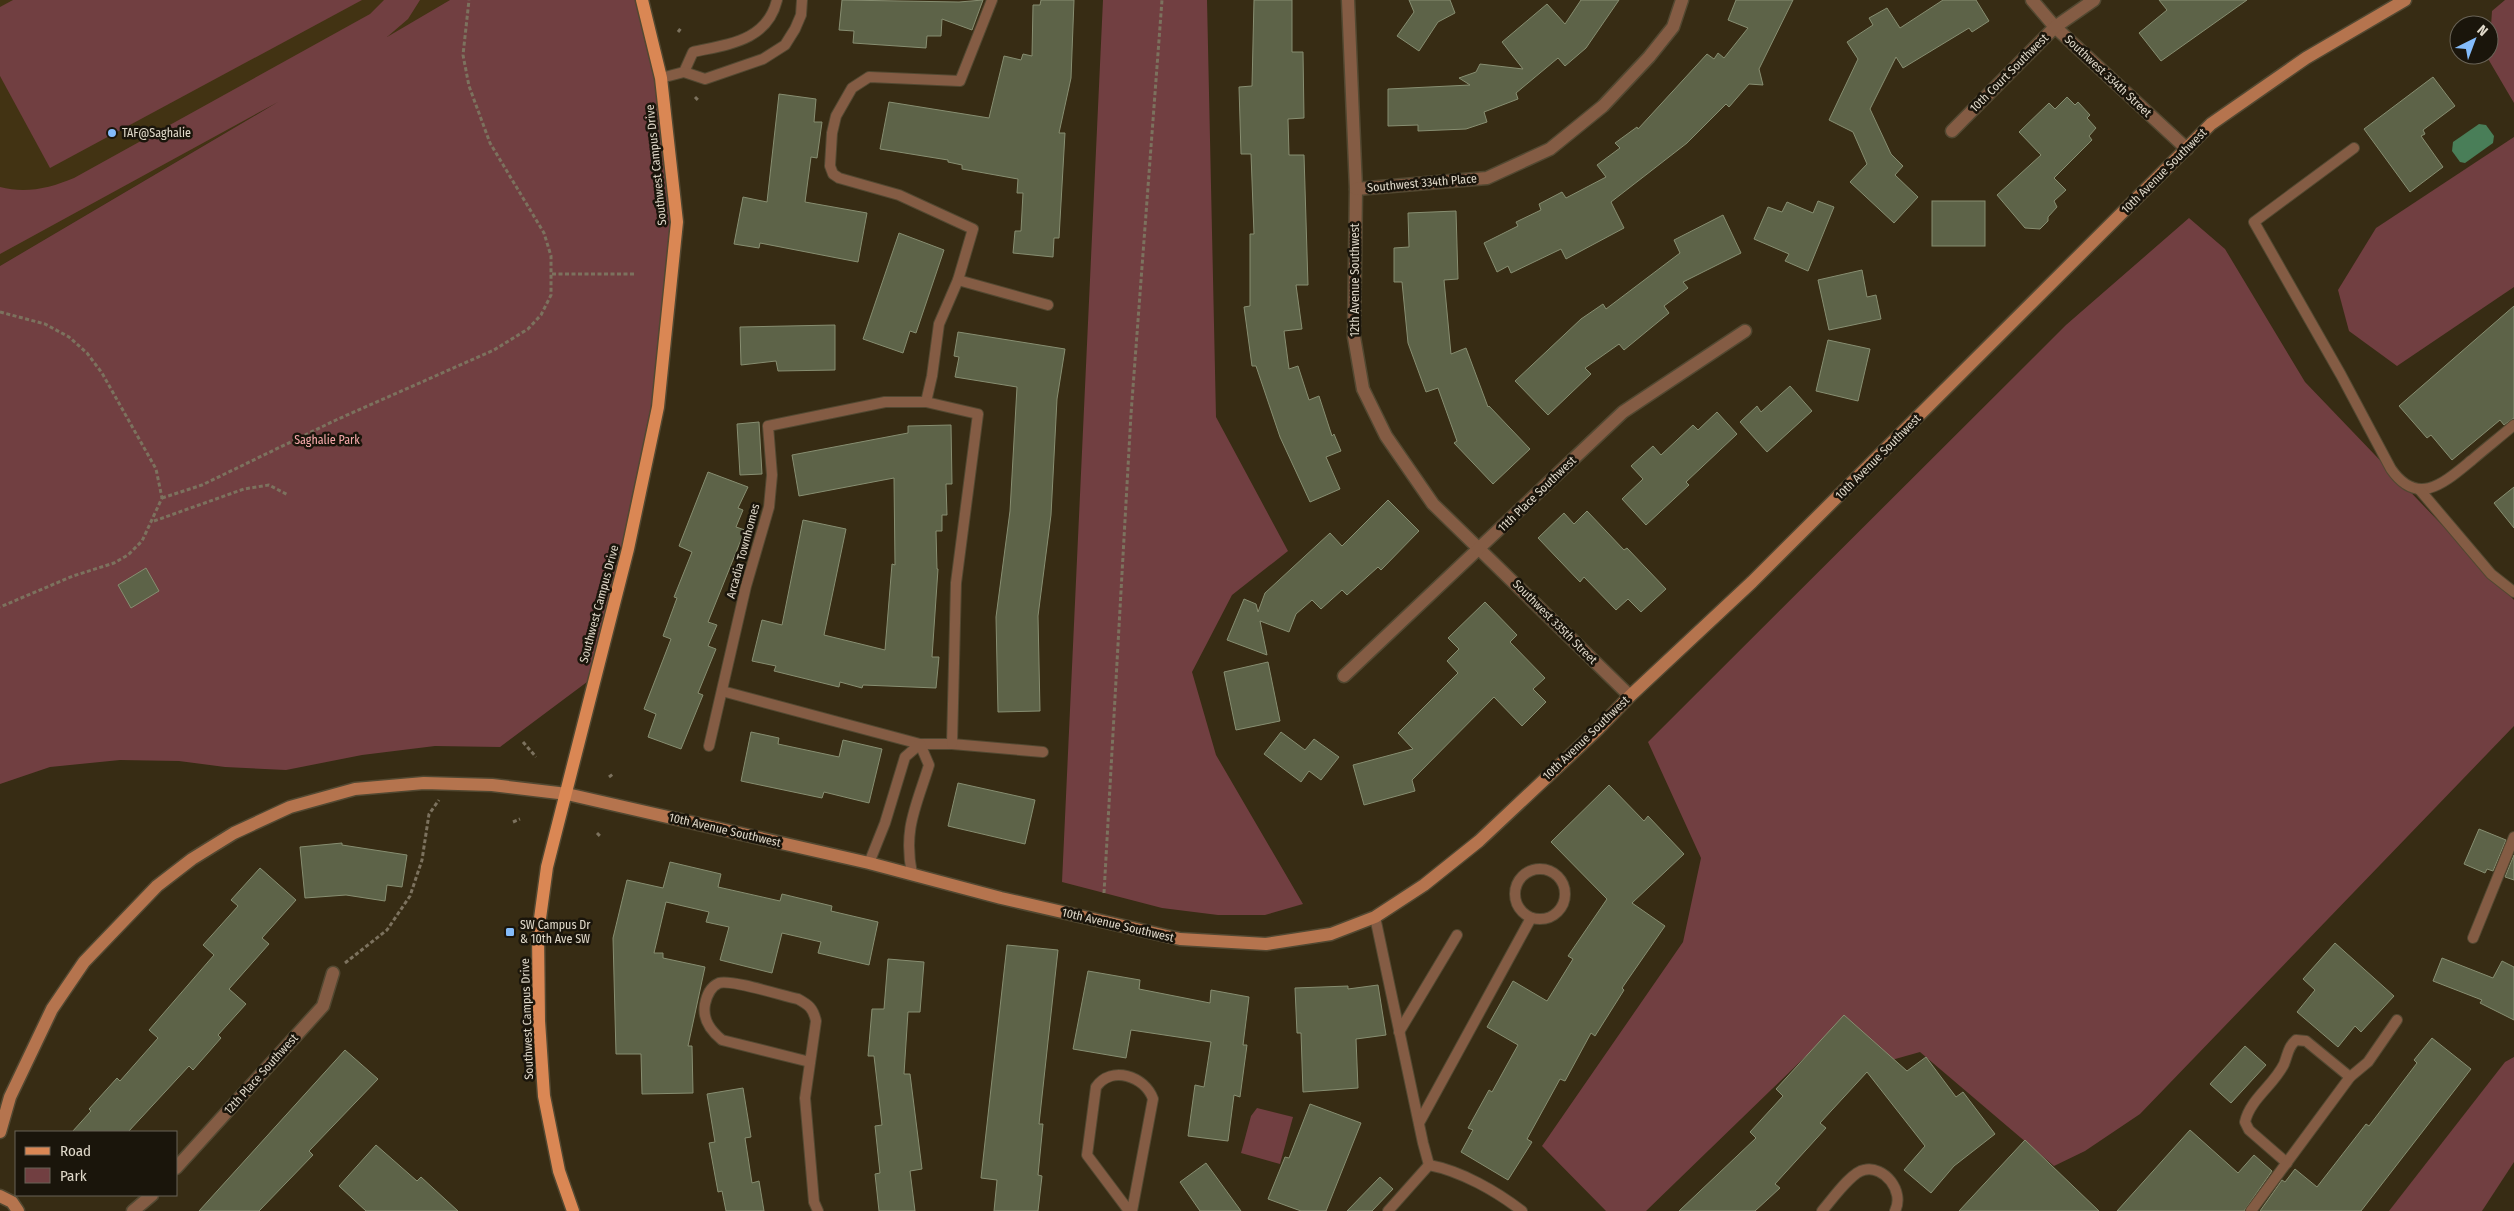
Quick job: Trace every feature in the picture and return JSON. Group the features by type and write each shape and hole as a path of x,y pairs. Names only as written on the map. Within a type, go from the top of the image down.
{"main road":[{"name":"Southwest Campus Drive","path":"573,1211 559,1171 544,1096 539,1021 538,933 546,867 567,794 594,676 628,549 658,407 677,222 661,78 642,0"}],"street":[{"name":"12th Avenue Southwest","path":"1348,0 1356,188 1354,337 1363,389 1386,436 1433,504 1480,548"},
{"name":"Southwest 334th Place","path":"1356,188 1487,178 1550,149 1603,106 1650,57 1673,27 1682,0"},
{"name":"Southwest 334th Street","path":"2032,0 2055,27 2187,149"},
{"name":"10th Court Southwest","path":"1952,131 2055,27 2094,0"},
{"name":"10th Avenue Southwest","path":"567,794 869,862 1001,898 1180,939 1266,944 1331,934 1375,917 1424,885 1479,841 1752,582 2211,124 2306,58 2405,0"},
{"name":"11th Place Southwest","path":"1344,676 1623,412 1745,331"},
{"name":"Southwest 335th Street","path":"1480,548 1630,696"},
{"path":"0,1132 10,1097 27,1058 52,1009 84,962 157,886 192,858 234,833 290,807 355,789 424,783 492,785 567,794"},
{"name":"12th Place Southwest","path":"178,1166 323,1006 333,973"},
{"path":"0,1196 12,1202 18,1211"},
{"path":"133,1211 151,1196"}],"lane":[{"path":"684,72 693,52 738,41 765,27 773,14 777,0"},
{"path":"661,78 684,72 705,79 763,59 785,45 801,15 802,0"},
{"path":"926,402 932,376 939,324 958,280 973,229 899,195 839,178 833,174 830,166 832,133 836,116 852,88 870,77 960,81 992,0"},
{"path":"2354,148 2254,222 2341,375 2391,469 2400,481 2419,490 2491,574 2514,592"},
{"path":"958,280 1048,305"},
{"name":"Arcadia Townhomes","path":"709,746 746,586 770,506 772,475 768,426 885,402 926,402 978,414 956,583 952,744"},
{"path":"2419,490 2444,484 2514,425"},
{"path":"722,691 920,744 952,744 1043,752"},
{"path":"869,862 884,823 905,757 920,744"},
{"path":"912,874 907,850 909,829 929,765 920,744"},
{"path":"2473,938 2514,837"},
{"path":"1536,869 1547,870 1557,875 1564,886 1564,903 1550,918 1542,920 1531,918 1522,912 1517,904 1515,891 1519,879 1526,873 1536,869"},
{"path":"1375,917 1429,1164"},
{"path":"1419,1124 1531,918"},
{"path":"1399,1032 1457,935"},
{"path":"810,1062 722,1040 712,1031 706,1020 704,1007 707,996 713,987 728,981 808,1004 814,1010 816,1020 805,1098 814,1202 818,1211"},
{"path":"2251,1211 2350,1077 2368,1062 2397,1020"},
{"path":"2287,1163 2249,1130 2245,1122 2247,1112 2284,1066 2290,1045 2296,1040 2306,1041 2350,1077"},
{"path":"1122,1075 1135,1078 1150,1090 1153,1099 1131,1211 1087,1155 1096,1087 1102,1078 1109,1076 1122,1075"},
{"path":"1388,1211 1429,1164"},
{"path":"1429,1164 1444,1168 1497,1194 1522,1211"},
{"path":"1822,1211 1855,1174 1864,1170 1881,1173 1898,1191 1898,1204 1895,1211"}],"path":[{"path":"162,498 202,485 336,420 494,350 528,329 540,315 551,295 551,256 544,233 490,143 469,86 462,55 469,0"},
{"path":"1104,893 1131,414 1162,0"},
{"path":"678,32 681,28"},
{"path":"695,97 699,101"},
{"path":"552,274 636,274"},
{"path":"0,312 45,324 69,337 87,353 102,373 156,469 162,498 153,521 142,541 114,563 73,576 0,607"},
{"path":"153,521 244,489 269,485 288,495"},
{"path":"523,742 536,757"},
{"path":"333,973 387,930 410,896 422,860 429,814 444,794"},
{"path":"513,822 520,819"}],"shaded area":[{"name":"TAF@Saghalie","path":"0,0 450,0 0,266"},
{"path":"2479,124 2486,125 2494,136 2493,143 2465,163 2460,162 2452,151 2453,142"}],"green space":[{"path":"13,0 362,0 50,168 0,76 0,7"},
{"name":"Saghalie Park","path":"384,0 420,0 408,19 387,37 450,0 642,0 646,12 677,222 658,407 595,676 500,747 435,746 362,755 286,770 225,767 179,761 120,760 50,767 0,784 0,266 278,102 0,254 0,187 19,190 38,189 74,178 370,14"},
{"path":"1103,0 1207,0 1216,417 1288,551 1232,595 1192,672 1216,755 1303,904 1265,915 1218,915 1162,908 1062,882"},
{"path":"2505,0 2514,0 2514,103 2492,65 2499,65 2499,15 2492,15 2492,11"},
{"path":"2514,137 2514,287 2397,366 2349,331 2338,290 2376,228"},
{"path":"2189,218 2225,249 2305,382 2514,600 2514,726 2140,1114 2085,1151 2054,1166 1920,1052 1881,1063 1806,1056 1646,1211 1606,1211 1542,1146 1683,942 1701,858 1648,742 2066,325"},
{"path":"2514,1057 2514,1162 2482,1211 2389,1211 2505,1062"},
{"path":"1257,1108 1293,1117 1280,1164 1241,1153 1251,1116"}],"building":[{"path":"842,0 959,2 983,0 972,30 942,19 941,36 927,36 926,48 853,43 854,31 839,30"},
{"path":"1041,0 1074,0 1071,78 1059,133 1065,133 1059,238 1054,238 1053,257 1013,253 1015,231 1021,231 1023,193 1017,193 1018,179 962,169 962,165 948,162 948,160 880,149 889,102 989,118 1004,56 1021,60 1023,54 1032,56 1033,5 1040,5"},
{"path":"1254,0 1292,0 1292,52 1303,52 1304,118 1288,119 1289,155 1304,155 1308,285 1296,285 1302,329 1284,331 1289,369 1298,366 1309,400 1319,396 1332,436 1334,434 1341,451 1326,457 1340,489 1310,502 1280,437 1256,366 1252,366 1244,307 1250,306 1250,234 1254,234 1251,154 1241,154 1239,87 1252,86"},
{"path":"1409,0 1450,0 1455,13 1438,22 1419,51 1397,36 1414,12"},
{"path":"1581,0 1619,0 1586,48 1565,66 1558,58 1516,93 1518,99 1484,112 1487,122 1466,129 1418,131 1418,125 1388,126 1388,89 1470,85 1459,78 1476,72 1480,64 1523,69 1502,42 1547,4 1565,24"},
{"path":"1736,0 1793,0 1759,69 1763,85 1749,84 1729,107 1726,104 1687,143 1611,202 1624,228 1566,259 1561,249 1511,273 1508,266 1497,272 1484,243 1518,226 1516,222 1541,210 1539,204 1562,192 1566,198 1606,177 1597,165 1620,148 1615,143 1637,127 1638,129 1707,54 1714,59 1718,53 1724,58 1748,28 1728,20"},
{"path":"1943,0 1976,0 1989,21 1972,32 1969,28 1903,68 1896,57 1870,109 1891,154 1903,166 1895,175 1918,197 1894,223 1850,182 1867,164 1853,132 1829,120 1858,59 1847,42 1873,25 1869,18 1887,8 1900,28"},
{"path":"2159,0 2247,0 2161,61 2139,33 2167,10"},
{"path":"2433,77 2455,106 2423,130 2425,134 2421,136 2443,167 2410,192 2364,129"},
{"path":"779,94 816,99 814,122 822,122 817,158 811,157 805,202 867,213 858,262 760,243 759,248 734,244 743,197 767,202"},
{"path":"2067,97 2075,105 2078,102 2090,115 2087,118 2096,128 2089,136 2092,140 2054,178 2066,190 2054,201 2057,207 2048,217 2048,221 2040,229 2025,228 1997,195 2041,155 2019,132 2049,103 2055,109"},
{"path":"1818,201 1834,207 1808,271 1785,261 1789,254 1754,239 1768,207 1782,212 1787,202 1813,213"},
{"path":"1932,201 1985,201 1985,246 1932,246"},
{"path":"1456,211 1458,279 1444,280 1451,354 1466,348 1488,407 1530,449 1493,484 1454,443 1457,441 1438,388 1426,392 1408,343 1402,282 1394,282 1394,248 1409,247 1408,213"},
{"path":"1723,215 1741,253 1683,282 1688,288 1664,306 1669,313 1624,350 1619,344 1585,368 1591,374 1548,415 1515,381 1581,319 1603,304 1606,309 1680,253 1674,240"},
{"path":"899,233 944,250 916,333 910,331 903,353 863,339"},
{"path":"1862,270 1867,297 1876,295 1881,319 1829,330 1818,280"},
{"path":"2514,306 2514,418 2504,425 2500,420 2452,460 2431,435 2427,438 2399,406"},
{"path":"835,325 835,370 778,371 776,361 741,365 740,327"},
{"path":"958,332 1065,349 1057,399 1051,515 1038,616 1040,711 998,712 996,617 1010,511 1017,387 955,377 959,357 954,356"},
{"path":"1828,340 1870,349 1858,401 1816,391"},
{"path":"1790,386 1812,411 1767,452 1740,422 1757,406 1761,412"},
{"path":"1717,412 1737,434 1686,482 1689,485 1646,525 1622,499 1643,479 1631,466 1653,446 1661,455 1693,425 1698,430"},
{"path":"759,422 762,474 740,475 737,424"},
{"path":"951,425 952,484 946,484 947,515 942,515 942,531 936,531 938,569 932,657 939,657 936,688 863,685 862,688 840,682 839,687 774,671 776,666 752,661 762,620 782,625 803,520 846,529 824,635 885,650 892,564 895,565 894,478 799,496 792,455 908,433 908,426"},
{"path":"708,472 748,487 738,508 743,510 736,527 745,530 708,622 717,625 708,646 716,649 698,693 703,695 681,749 648,737 656,714 644,709 671,639 663,636 677,598 674,597 692,552 679,546"},
{"path":"2514,487 2514,528 2494,503"},
{"path":"1388,500 1419,531 1381,570 1378,567 1347,595 1342,590 1321,609 1312,600 1296,614 1289,632 1260,621 1267,655 1227,640 1244,599 1256,604 1258,612 1265,593 1330,533 1342,546"},
{"path":"1587,511 1624,550 1627,548 1666,589 1641,612 1628,599 1616,610 1584,577 1580,582 1538,538 1564,513 1574,524"},
{"path":"146,568 159,591 131,608 118,585"},
{"path":"1485,602 1517,635 1510,642 1545,678 1533,689 1546,702 1522,726 1494,697 1412,780 1415,791 1364,805 1353,765 1413,749 1398,733 1458,673 1447,661 1459,649 1448,638"},
{"path":"1268,662 1280,721 1236,730 1224,672"},
{"path":"751,732 779,738 778,744 839,757 843,740 882,749 869,803 824,792 822,798 741,781"},
{"path":"1281,732 1305,750 1314,739 1339,757 1321,780 1309,771 1301,782 1264,754"},
{"path":"958,783 1035,800 1025,844 948,826"},
{"path":"1609,785 1644,821 1648,816 1684,854 1632,903 1665,926 1622,988 1624,990 1595,1036 1591,1033 1565,1081 1560,1079 1527,1139 1532,1142 1508,1180 1461,1152 1473,1130 1468,1128 1489,1090 1492,1092 1518,1045 1487,1027 1513,981 1547,1001 1573,959 1568,956 1607,899 1551,842"},
{"path":"2479,829 2506,840 2493,871 2487,869 2485,873 2464,864"},
{"path":"342,843 342,845 407,855 402,887 387,885 385,901 346,895 305,898 300,847"},
{"path":"2514,855 2514,880 2505,877"},
{"path":"670,862 721,874 718,887 780,901 782,894 832,906 831,911 878,922 869,965 818,953 821,942 782,933 772,973 720,960 729,927 706,922 709,912 666,902 654,953 663,953 663,958 705,967 688,1046 692,1046 693,1093 642,1094 641,1054 616,1054 613,938 627,880 663,888"},
{"path":"260,868 296,900 262,938 269,944 229,989 246,1004 218,1035 221,1038 193,1070 189,1066 129,1131 73,1131 91,1111 89,1109 117,1078 120,1081 158,1038 149,1030 214,955 203,945 238,906 231,900"},
{"path":"2335,943 2394,996 2361,1032 2355,1026 2338,1047 2297,1012 2315,990 2303,979"},
{"path":"1007,945 1058,950 1039,1124 1043,1124 1038,1175 1042,1176 1038,1211 994,1211 997,1180 981,1178"},
{"path":"2442,958 2493,978 2502,961 2514,967 2514,1020 2480,1003 2482,1000 2433,981"},
{"path":"888,959 924,962 920,1012 908,1012 904,1074 910,1074 922,1169 910,1171 915,1211 879,1211 875,1174 880,1173 875,1126 882,1125 874,1056 868,1056 872,1009 884,1009"},
{"path":"1088,971 1140,980 1139,989 1210,1003 1211,990 1249,997 1243,1045 1247,1045 1240,1097 1234,1095 1228,1141 1188,1136 1195,1085 1204,1087 1211,1042 1131,1030 1126,1058 1073,1049"},
{"path":"1378,985 1386,1035 1356,1039 1358,1088 1303,1092 1301,1033 1297,1033 1295,988 1348,986 1348,989"},
{"path":"1844,1015 1907,1071 1926,1057 1956,1097 1963,1092 1995,1134 1954,1166 1931,1193 1904,1170 1925,1146 1867,1072 1820,1123 1826,1128 1775,1184 1780,1188 1755,1211 1679,1211 1756,1138 1750,1132 1783,1096 1776,1089"},
{"path":"2432,1038 2471,1069 2361,1211 2260,1211 2282,1180 2285,1182 2295,1169 2317,1187 2366,1124 2369,1126 2417,1063 2414,1060"},
{"path":"2245,1046 2266,1065 2231,1103 2210,1084"},
{"path":"345,1050 378,1079 309,1151 313,1155 259,1211 199,1211"},
{"path":"743,1088 751,1137 745,1138 752,1183 759,1181 764,1211 726,1211 722,1191 718,1192 709,1143 715,1142 707,1094"},
{"path":"1310,1104 1361,1123 1326,1211 1301,1211 1268,1199 1285,1157 1289,1158"},
{"path":"2190,1130 2238,1173 2254,1155 2272,1171 2244,1211 2117,1211"},
{"path":"2025,1140 2099,1211 1959,1211"},
{"path":"376,1145 417,1181 421,1177 458,1211 366,1211 339,1186"},
{"path":"1206,1163 1241,1211 1200,1211 1180,1182"},
{"path":"1380,1177 1393,1189 1372,1211 1347,1211"}],"place":[{"name":"TAF@Saghalie","path":"112,133"},
{"name":"SW Campus Dr & 10th Ave SW","path":"510,932"}]}
